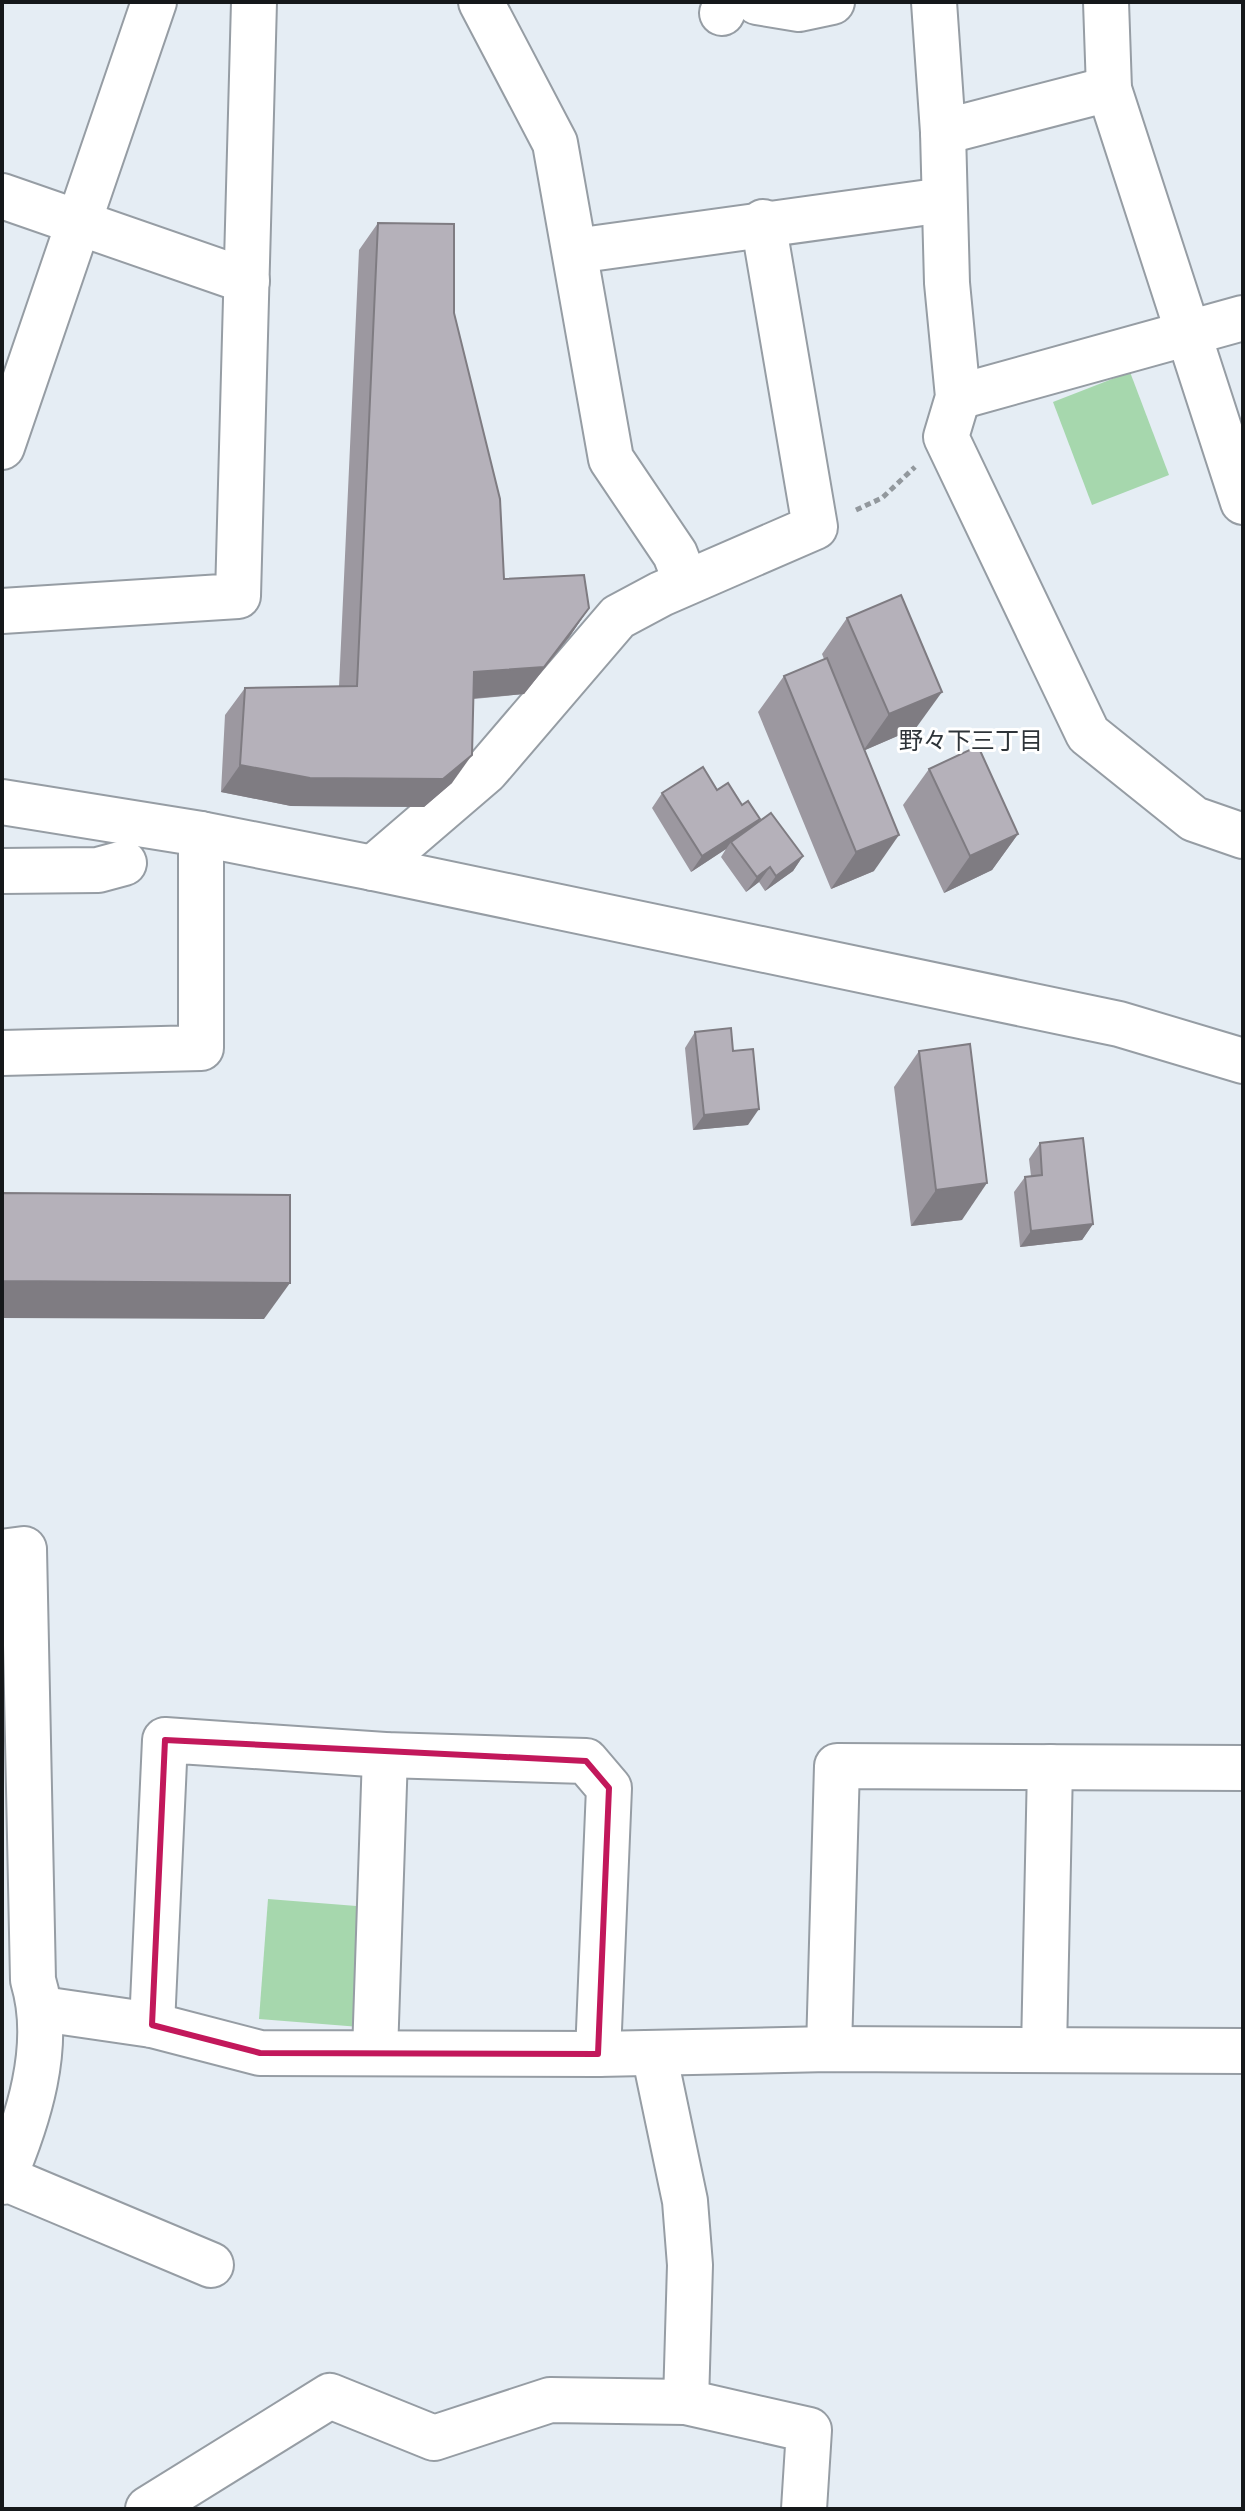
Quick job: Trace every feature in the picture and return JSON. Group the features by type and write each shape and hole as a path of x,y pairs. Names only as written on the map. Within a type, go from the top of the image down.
{"street":[{"path":"2,447 154,2"},
{"path":"2,611 238,596 254,2"},
{"path":"481,2 555,143 611,459 675,554 686,582"},
{"path":"735,6 799,9 832,2"},
{"path":"934,2 943,132 952,417 1088,734 1194,819 1243,836"},
{"path":"1106,2 1109,89 1243,502"},
{"path":"943,132 1109,89"},
{"path":"2,196 247,281"},
{"path":"575,251 763,222 944,200"},
{"path":"373,868 486,771 618,617 686,582 815,527 763,222"},
{"path":"952,417 1243,318"},
{"path":"2,802 201,834 373,868 1119,1024 1243,1061"},
{"path":"2,1053 201,1048 201,834"},
{"path":"2,871 98,870 124,863"},
{"path":"2,1552 24,1549 33,1980 42,2009 17,2098 3,2180 211,2265"},
{"path":"152,2025 165,1740 385,1755 586,1761 609,1788 598,2054"},
{"path":"375,2053 385,1755"},
{"path":"829,2049 837,1766 1243,1768"},
{"path":"1044,2050 1050,1767"},
{"path":"42,2009 152,2025 260,2053 598,2054 829,2049 1243,2051"},
{"path":"654,2053 685,2201 690,2265 686,2402"},
{"path":"148,2509 330,2396 434,2438 550,2400 686,2402 809,2430 804,2509"}],"path":[{"path":"815,527 882,498 952,417"}],"highlighted area":[{"path":"165,1740 586,1761 609,1788 598,2054 260,2053 152,2025"}],"green space":[{"path":"1130,372 1169,475 1092,505 1053,402"},
{"path":"268,1899 369,1907 360,2027 259,2019"}],"building":[{"path":"378,223 454,224 454,313 500,499 504,579 584,575 589,608 544,667 474,672 472,755 443,779 310,778 240,765 245,688 357,686"},
{"path":"901,595 942,692 889,714 847,618"},
{"path":"827,658 899,835 856,852 784,676"},
{"path":"978,746 1018,834 970,856 929,769"},
{"path":"703,767 717,790 728,783 742,805 748,801 760,819 702,856 662,793"},
{"path":"771,813 803,856 776,876 770,867 757,877 731,842"},
{"path":"731,1028 733,1051 753,1049 759,1109 704,1115 695,1032"},
{"path":"970,1044 987,1183 936,1190 919,1051"},
{"path":"1083,1138 1093,1224 1031,1231 1025,1177 1042,1175 1040,1143"},
{"path":"2,1193 290,1195 290,1283 2,1281"}],"district":[{"name":"野々下三丁目","path":"971,740"}]}
